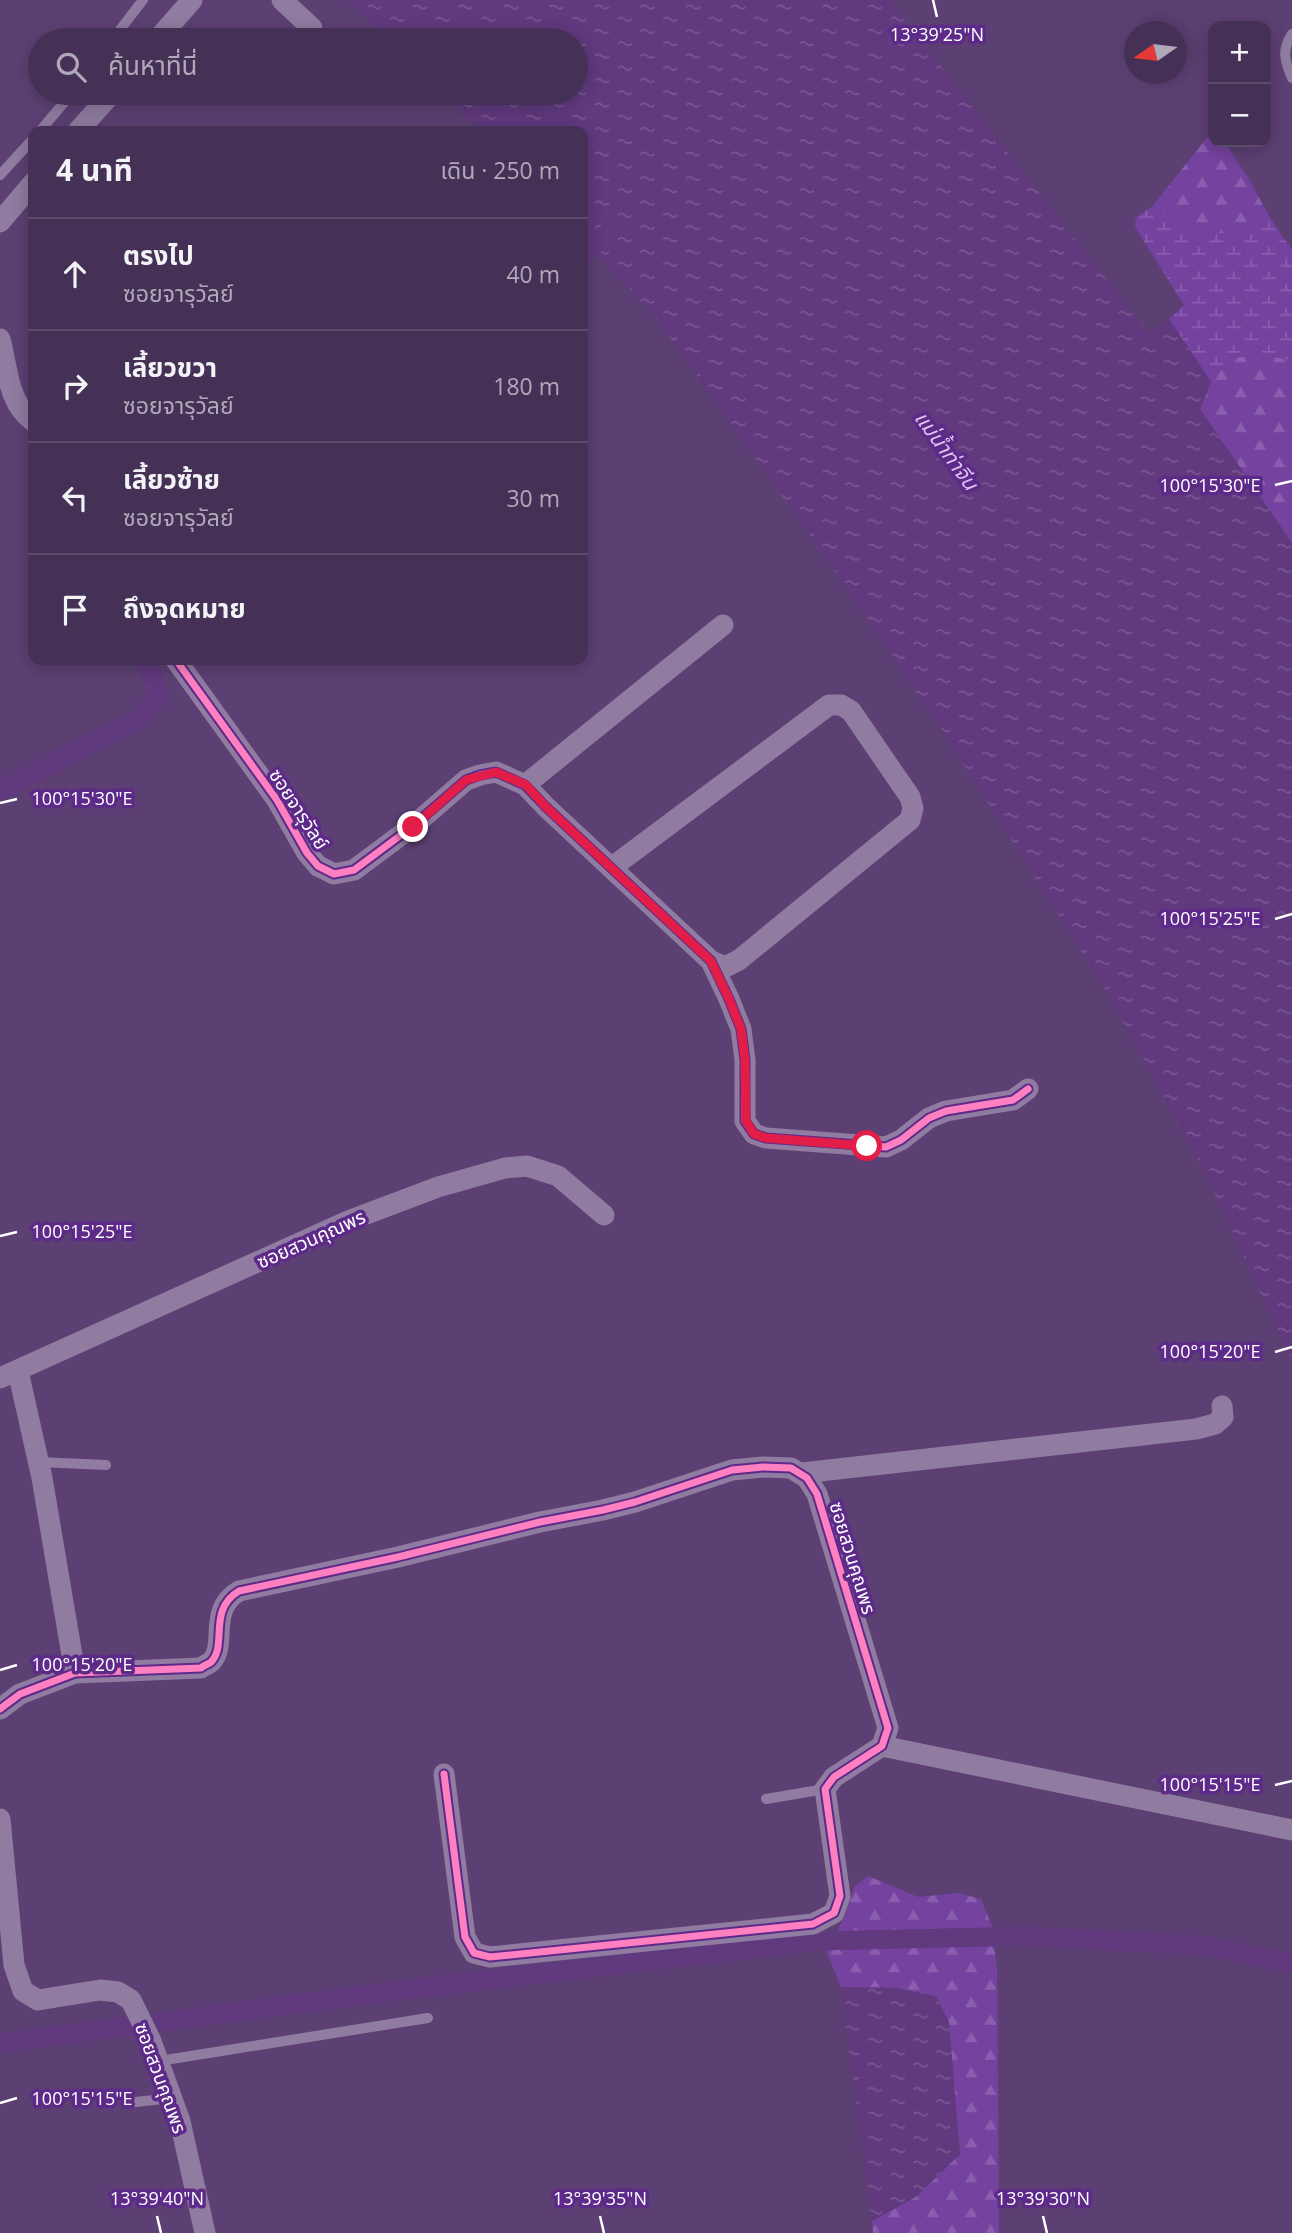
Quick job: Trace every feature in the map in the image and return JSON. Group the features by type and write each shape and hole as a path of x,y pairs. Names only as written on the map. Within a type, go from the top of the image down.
{"street":[{"path":"168,28 192,0"},
{"path":"282,0 312,28"},
{"path":"82,126 101,105"},
{"path":"0,222 28,189"},
{"path":"0,339 9,383 16,401 28,417"},
{"path":"526,785 723,625"},
{"name":"ซอยจารุวัลย์","path":"180,665 277,800 307,853 318,866 334,874 354,870 413,827 466,780 496,772 526,785 546,807 711,961 741,1029 745,1060 746,1121 754,1134 766,1138 886,1147 901,1140 929,1118 946,1111 1013,1100 1028,1089"},
{"path":"611,868 829,705 841,705 851,711 910,797 913,808 910,820 740,960 725,967 711,961"},
{"name":"ซอยสวนคุณพร","path":"75,1673 39,1462 9,1374 348,1221 438,1187 494,1171 527,1166 558,1176 604,1215"},
{"path":"0,1709 20,1694 75,1673 201,1668 211,1662 215,1654 222,1609 227,1598 239,1591 603,1510 732,1470 791,1468 802,1473 1196,1429 1215,1424 1223,1416 1222,1406"},
{"name":"ซอยสวนคุณพร","path":"802,1473 817,1494 888,1728 882,1745"},
{"path":"444,1774 465,1937 474,1953 490,1957 813,1924 834,1913 840,1896 825,1789 834,1777 882,1745 1292,1829"},
{"name":"ซอยสวนคุณพร","path":"0,1819 13,1965 23,1991 38,2000 100,1990 118,1993 131,2000 159,2061 180,2121 205,2233"}],"lane":[{"path":"121,28 143,0"},
{"path":"1292,34 1285,45 1284,58 1292,78"},
{"path":"44,126 62,105"},
{"path":"0,175 28,144"},
{"path":"39,1462 106,1465"},
{"path":"766,1799 825,1789"},
{"path":"159,2061 428,2018"},
{"path":"127,2103 172,2098"}],"green space":[{"path":"1208,136 1208,147 1227,147 1270,218 1242,230 1205,236 1152,207"},
{"path":"1152,207 1205,236 1242,230 1270,218 1292,250 1292,361 1260,353 1230,359 1211,382 1169,319 1184,305 1135,227 1136,217"},
{"path":"1260,353 1292,361 1292,543 1200,409 1211,382 1230,359"},
{"path":"868,1876 918,1897 958,1893 981,1899 992,1926 997,1969 999,2233 873,2233 872,2221 917,2196 960,2154 956,2121 897,1988 841,1987 826,1950 845,1916 854,1887"}],"water":[{"name":"แม่น้ำท่าจีน","path":"347,0 889,0 1149,334 1169,319 1211,382 1200,409 1292,543 1292,1360 1207,1177 1107,992 941,728 826,558 654,315 588,245 588,126 475,126 455,105 588,105 588,28 377,28"},
{"path":"841,1987 897,1988 936,1996 949,2022 960,2154 917,2196 872,2221"}],"waterway":[{"path":"588,251 610,231"},
{"path":"0,791 140,719 158,697 146,665"},
{"path":"0,2043 417,1988 819,1941 1026,1936 1209,1946 1292,1964"}],"cycle path":[{"path":"180,665 277,800 307,853 318,866 334,874 354,870 413,826 466,780 496,772 525,785 711,961 741,1029 745,1060 745,1121 754,1134 766,1138 886,1147 901,1140 929,1118 946,1111 1013,1100 1028,1089"},
{"path":"0,1709 20,1694 75,1673 201,1668 216,1655 224,1608 229,1599 239,1591 603,1510 732,1470 791,1468 807,1478 817,1494 888,1728 882,1746 834,1777 825,1789 840,1896 834,1913 813,1924 490,1957 474,1953 465,1937 444,1774"}],"route":[{"path":"413,827 466,780 496,772 526,785 546,807 711,961 741,1029 745,1060 746,1121 754,1134 766,1138 867,1146"}]}
